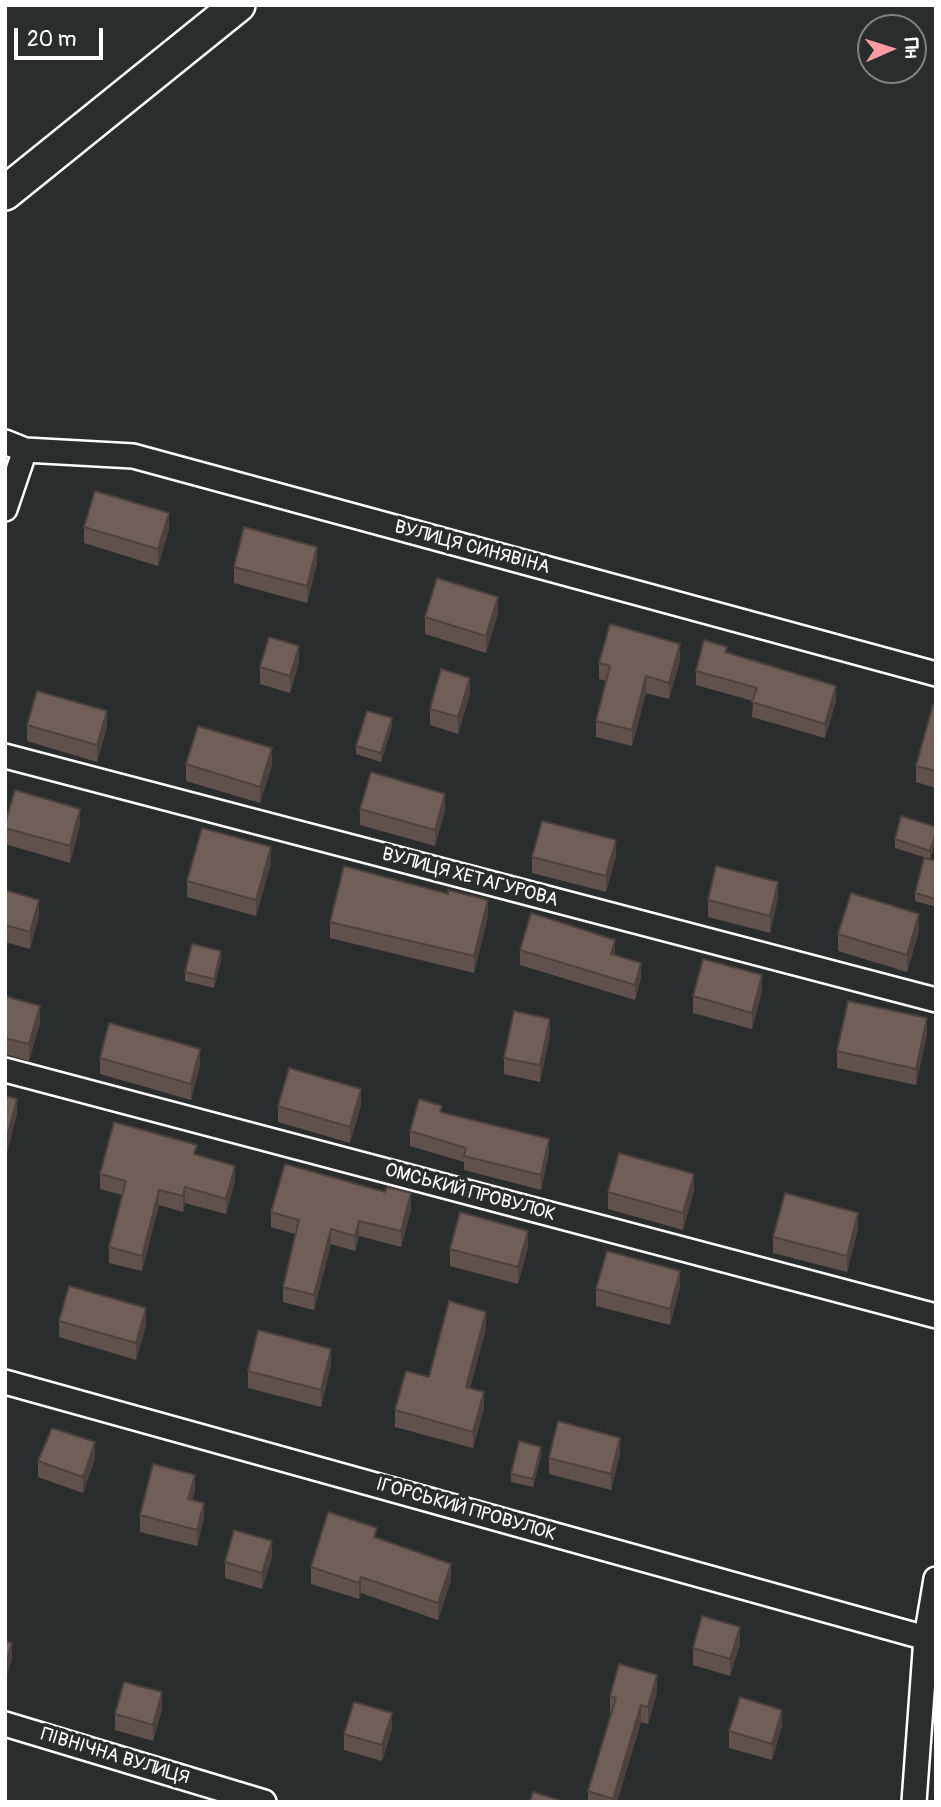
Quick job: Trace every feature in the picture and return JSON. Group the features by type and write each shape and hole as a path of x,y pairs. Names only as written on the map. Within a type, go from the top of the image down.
{"main road":[{"path":"5,193 238,5"}],"street":[{"path":"5,509 15,446"},
{"name":"ВУЛИЦЯ СИНЯВІНА","path":"15,446 133,456 936,674"},
{"name":"ВУЛИЦЯ ХЕТАГУРОВА","path":"5,756 936,1000"},
{"name":"ОМСЬКИЙ ПРОВУЛОК","path":"5,1070 936,1316"},
{"name":"ІГОРСЬКИЙ ПРОВУЛОК","path":"5,1382 926,1638"},
{"path":"914,1802 926,1638 936,1579"},
{"name":"ПІВНІЧНА ВУЛИЦЯ","path":"5,1724 264,1802"}],"building":[{"path":"95,491 169,513 158,549 84,527"},
{"path":"244,527 317,547 307,586 234,567"},
{"path":"437,578 498,597 486,636 425,617"},
{"path":"610,624 680,644 669,683 646,676 632,730 596,721 610,666 599,663"},
{"path":"269,637 299,646 290,676 260,667"},
{"path":"704,640 727,647 725,652 836,686 825,724 752,702 757,688 696,671"},
{"path":"441,669 470,678 458,717 430,709"},
{"path":"37,691 107,711 97,745 27,725"},
{"path":"933,705 936,706 936,771 916,766"},
{"path":"367,711 392,718 381,753 356,746"},
{"path":"198,726 272,748 260,787 186,764"},
{"path":"371,772 445,794 435,830 360,809"},
{"path":"15,790 80,809 70,846 5,828"},
{"path":"901,816 936,827 930,851 895,839"},
{"path":"542,821 616,840 606,876 532,857"},
{"path":"202,828 271,847 256,900 187,881"},
{"path":"924,858 936,861 936,899 915,893"},
{"path":"344,866 448,894 448,890 488,900 474,956 330,922"},
{"path":"716,866 778,882 770,916 708,900"},
{"path":"5,890 39,900 30,932 5,925"},
{"path":"851,893 919,914 907,955 838,934"},
{"path":"531,913 615,940 611,954 641,963 635,985 520,950"},
{"path":"192,944 221,951 214,979 185,972"},
{"path":"703,959 762,975 752,1013 693,996"},
{"path":"5,996 40,1006 29,1044 5,1038"},
{"path":"848,1001 927,1018 916,1069 837,1051"},
{"path":"514,1011 550,1019 540,1065 504,1058"},
{"path":"109,1023 200,1049 191,1084 100,1058"},
{"path":"289,1068 361,1089 350,1127 278,1106"},
{"path":"5,1096 17,1099 7,1137 5,1137"},
{"path":"419,1099 442,1106 440,1112 549,1139 541,1175 464,1156 466,1148 410,1131"},
{"path":"114,1122 197,1145 194,1154 235,1166 226,1199 185,1187 183,1196 159,1190 142,1256 109,1247 126,1181 100,1174"},
{"path":"619,1153 694,1174 683,1213 608,1192"},
{"path":"285,1164 385,1192 387,1187 411,1193 401,1231 359,1221 355,1236 331,1229 314,1295 283,1287 299,1220 271,1212"},
{"path":"785,1193 858,1213 847,1256 773,1237"},
{"path":"460,1212 528,1231 518,1267 450,1249"},
{"path":"607,1251 680,1271 670,1309 596,1289"},
{"path":"69,1286 146,1308 136,1343 59,1321"},
{"path":"449,1301 486,1312 466,1387 484,1392 473,1432 395,1410 406,1371 429,1377"},
{"path":"258,1330 331,1349 321,1390 248,1371"},
{"path":"558,1421 620,1438 611,1474 549,1458"},
{"path":"52,1428 95,1442 83,1477 38,1461"},
{"path":"519,1441 541,1447 533,1479 511,1474"},
{"path":"153,1464 195,1475 188,1499 204,1503 197,1530 140,1515"},
{"path":"328,1512 377,1528 374,1537 451,1564 438,1603 361,1577 359,1583 311,1567"},
{"path":"234,1530 272,1541 262,1573 225,1562"},
{"path":"702,1616 740,1627 730,1659 693,1648"},
{"path":"5,1641 12,1643 5,1666"},
{"path":"619,1664 657,1675 648,1707 641,1705 613,1799 588,1791 616,1698 610,1696"},
{"path":"124,1682 162,1692 153,1725 115,1714"},
{"path":"740,1697 782,1710 772,1744 729,1731"},
{"path":"354,1702 392,1713 382,1745 344,1734"},
{"path":"533,1792 565,1802 530,1802"}]}
